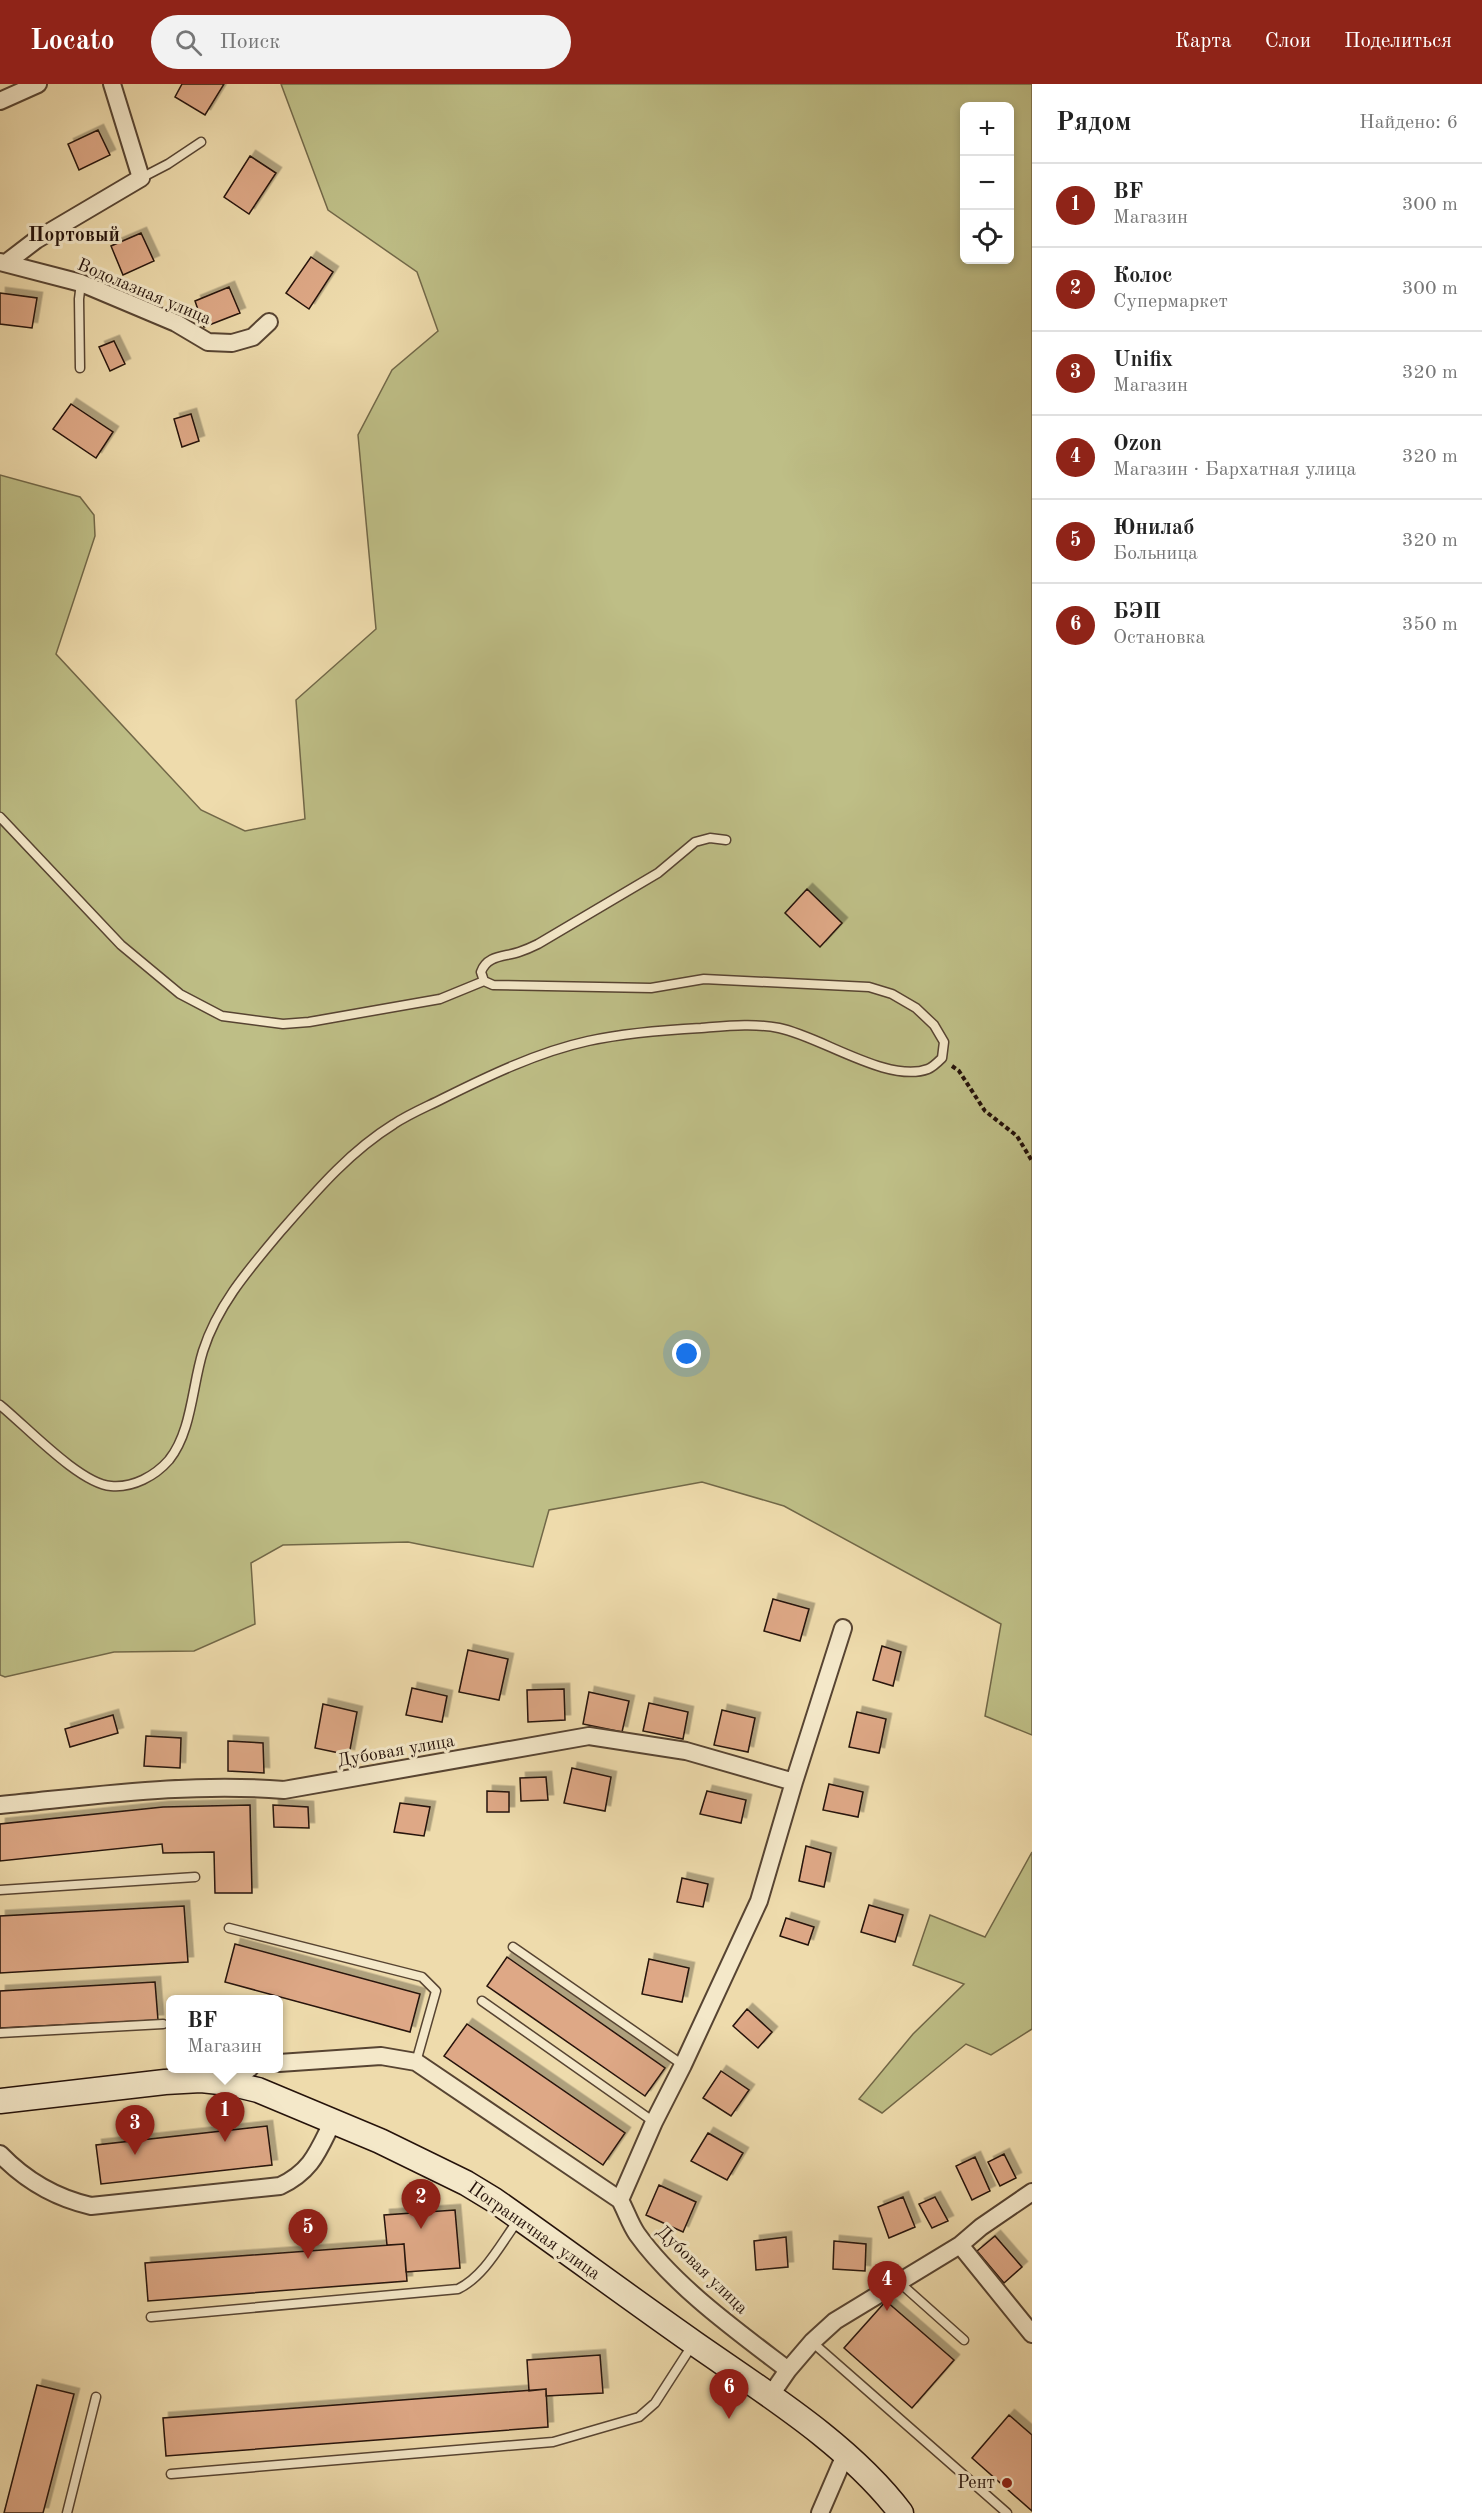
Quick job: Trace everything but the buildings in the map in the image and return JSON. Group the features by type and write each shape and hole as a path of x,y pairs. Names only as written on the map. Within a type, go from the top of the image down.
{"main road":[{"name":"Пограничная улица","path":"0,2101 201,2080 229,2083 258,2090 380,2141 466,2183 520,2218 770,2396 845,2455 873,2481 901,2513"}],"street":[{"path":"0,101 38,84"},
{"path":"3,262 141,178 111,84"},
{"name":"Водолазная улица","path":"3,262 81,283 176,323 208,342 232,343 253,336 269,322"},
{"path":"283,2063 381,2056 416,2062 620,2200 654,2122 759,1901 843,1628"},
{"name":"Дубовая улица","path":"0,1805 160,1789 251,1787 284,1790 589,1736 686,1751 794,1782"},
{"path":"229,2083 243,2073"},
{"path":"0,2154 12,2166 48,2192 69,2201 91,2206 280,2187 297,2178 311,2164 333,2121"},
{"path":"770,2396 812,2342 835,2321 960,2245 981,2227 1032,2192"},
{"name":"Дубовая улица","path":"620,2200 636,2232 662,2262 717,2316 788,2370"},
{"path":"960,2245 1032,2334"},
{"path":"820,2513 845,2455"}],"lane":[{"path":"141,178 168,164 201,142"},
{"path":"80,368 79,299 81,283"},
{"path":"0,817 121,945 180,994 222,1016 283,1024 309,1022 440,999 484,981 493,985 651,988 704,979 869,987 892,994 916,1008 934,1025 944,1042 942,1058 930,1068 914,1072 887,1068 779,1028 744,1025 648,1031 586,1041 533,1059 472,1084 396,1123 359,1148 330,1174 242,1278 219,1313 203,1350 182,1436 170,1458 155,1474 135,1483 110,1486 91,1480 68,1465 26,1425 0,1405"},
{"path":"484,981 481,972 484,964 492,959 520,952 538,944 658,873 695,842 710,838 726,840"},
{"path":"0,1890 195,1877"},
{"path":"229,1928 422,1977 431,1983 436,1991 416,2062"},
{"path":"513,1947 683,2065"},
{"path":"482,2001 654,2122"},
{"path":"0,2033 162,2024"},
{"path":"151,2317 458,2289 470,2283 480,2274 520,2218"},
{"path":"900,2283 964,2340"},
{"path":"812,2342 1007,2513"},
{"path":"171,2474 553,2442 639,2417 655,2403 694,2343"},
{"path":"67,2513 96,2397"}],"path":[{"path":"942,1058 959,1071 985,1111 1017,1136 1032,1161"}],"green space":[{"path":"281,84 1032,84 1032,1735 985,1716 1001,1624 784,1506 702,1482 549,1510 533,1567 408,1542 283,1545 251,1563 255,1624 194,1651 114,1652 5,1677 0,1675 0,475 80,497 94,515 95,536 56,654 201,810 245,831 305,819 296,700 376,629 358,435 392,370 438,331 417,272 328,210"},
{"path":"1032,1852 1032,2029 991,2055 966,2044 882,2113 859,2099 913,2034 964,1984 913,1965 930,1915 985,1937"}],"place":[{"name":"BF","path":"225,2142"},
{"name":"Unifix","path":"135,2155"},
{"name":"Колос","path":"421,2229"},
{"name":"Юнилаб","path":"308,2259"},
{"name":"Ozon","path":"887,2311"},
{"name":"БЭП","path":"729,2419"},
{"name":"Рент","path":"1007,2483"}],"district":[{"name":"Портовый","path":"74,236"}]}
